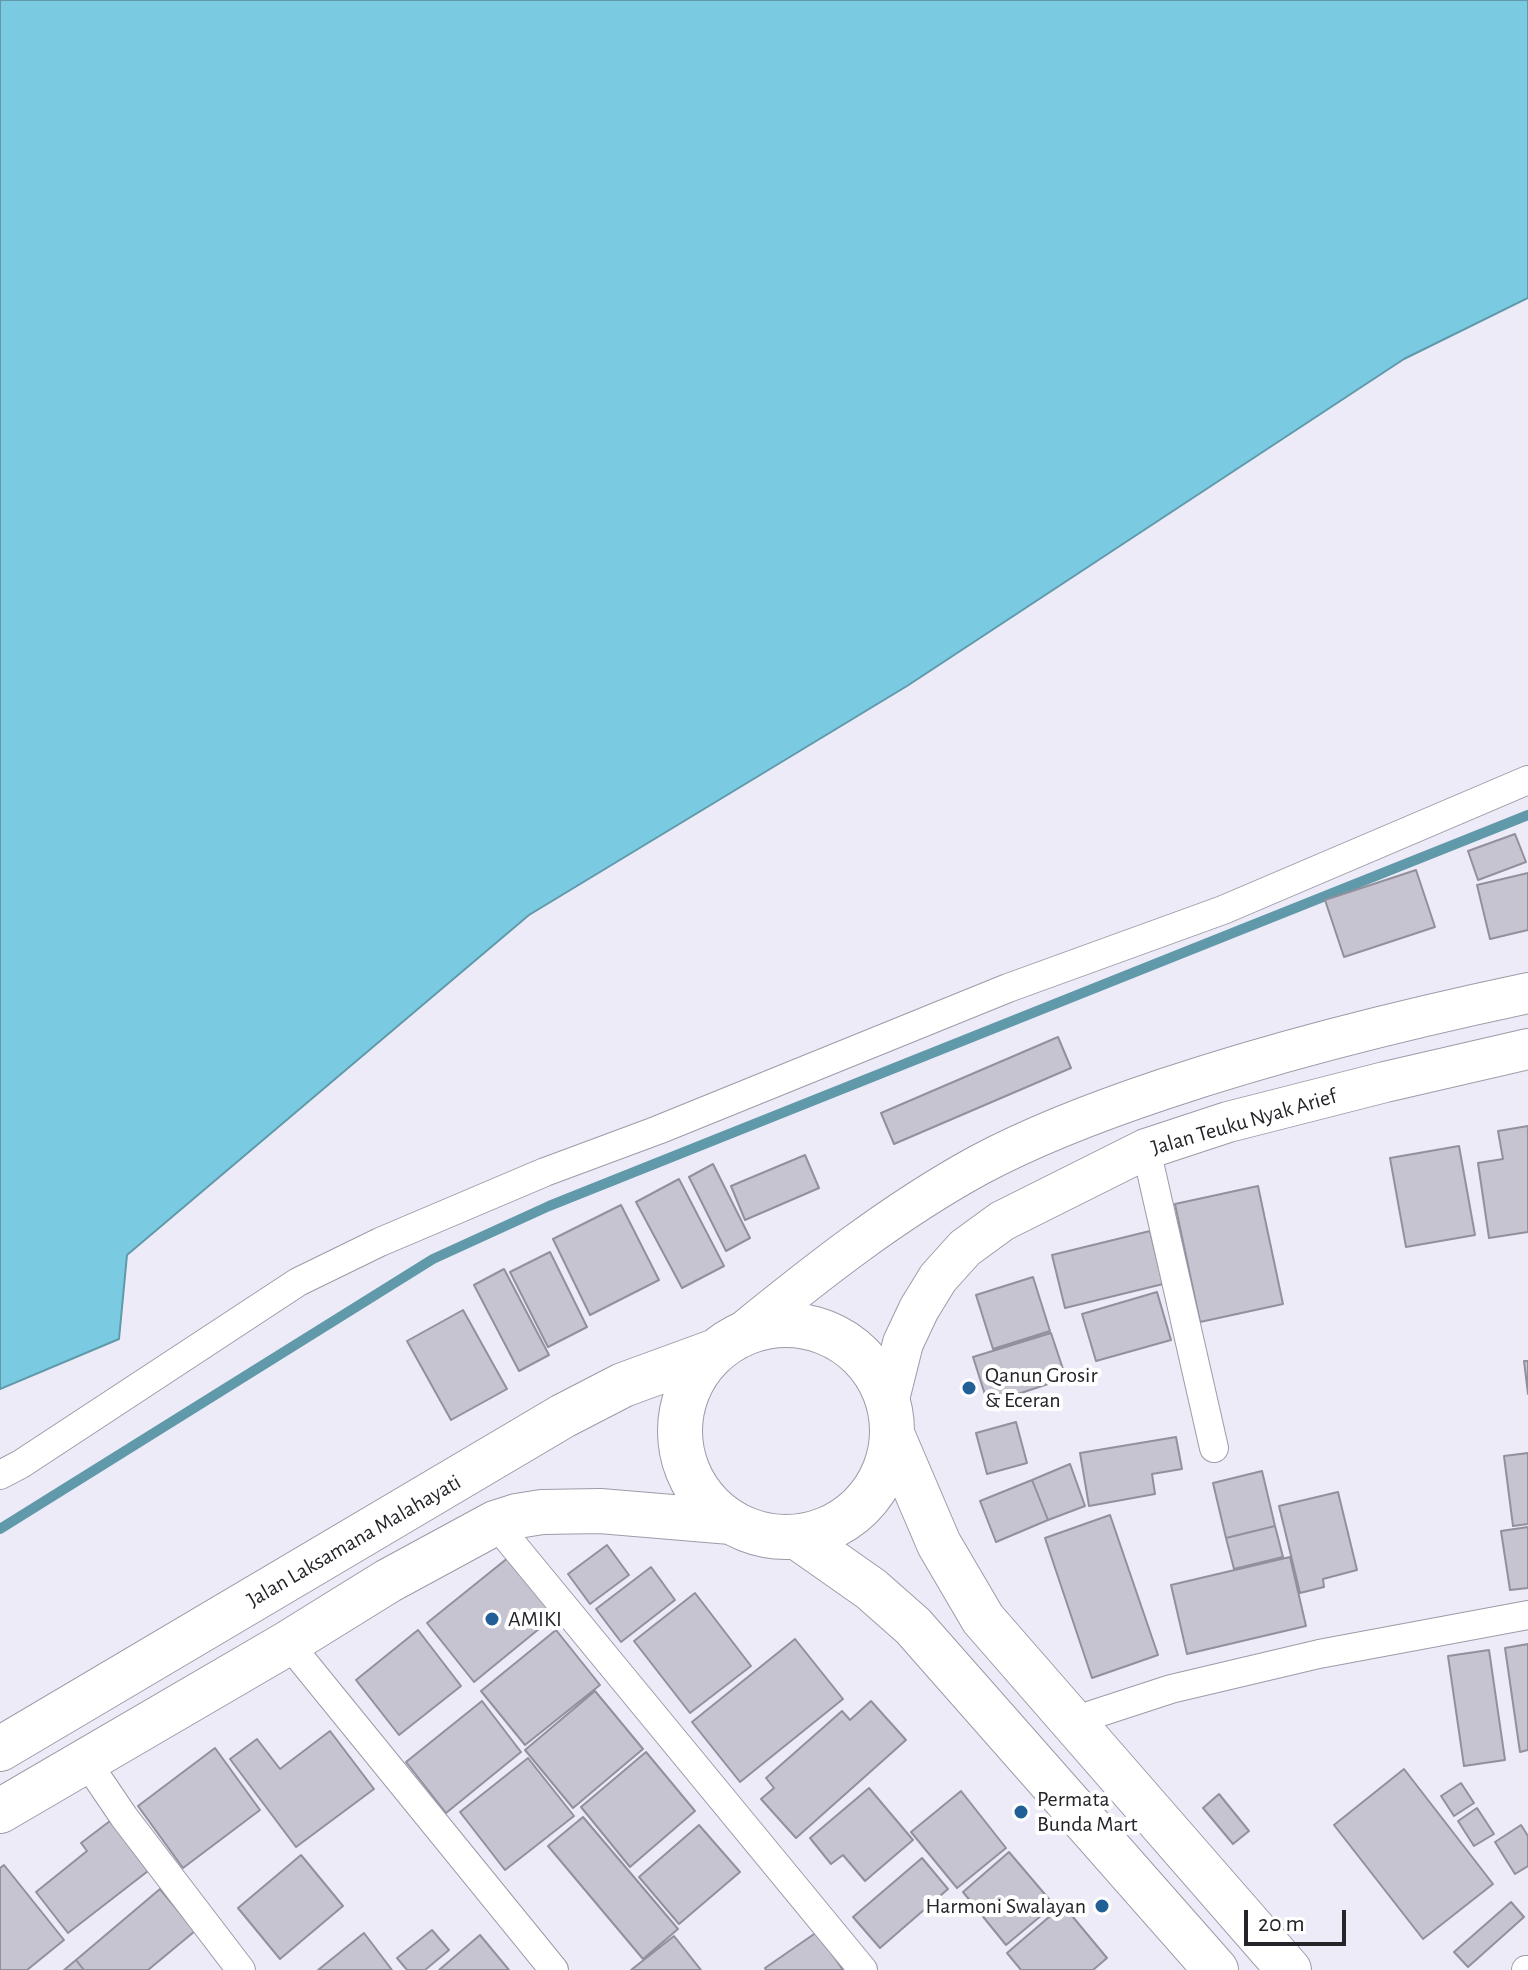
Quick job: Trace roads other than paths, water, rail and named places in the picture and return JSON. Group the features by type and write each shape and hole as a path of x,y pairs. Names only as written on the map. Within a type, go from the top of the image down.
{"highway":[{"path":"890,1419 886,1464 873,1491 852,1514 826,1529 797,1537 774,1537 752,1532 731,1522 709,1504 693,1481 683,1454 680,1426 685,1398 698,1372 728,1342 770,1325 801,1325 831,1334 856,1351 876,1374 890,1419 939,1544 983,1619 1289,1970"},
{"name":"Jalan Laksamana Malahayati","path":"0,1749 563,1416 623,1385 728,1342"},
{"path":"0,1811 388,1581 495,1523 542,1512 600,1511 731,1522"},
{"path":"797,1537 871,1589 913,1626 1216,1970"}],"main road":[{"path":"728,1342 840,1254 977,1166 1103,1110 1248,1061 1404,1020 1528,993"},
{"name":"Jalan Teuku Nyak Arief","path":"890,1419 903,1343 919,1309 938,1278 965,1248 1002,1221 1146,1149 1242,1118 1528,1049"}],"street":[{"path":"0,1475 298,1282 380,1242 545,1172 658,1130 1008,988 1223,910 1528,780"},
{"path":"1146,1149 1214,1448"},
{"path":"495,1523 863,1970"},
{"path":"1070,1722 1171,1689 1259,1668 1528,1615"},
{"path":"288,1643 554,1970"},
{"path":"86,1761 124,1817 241,1970"}],"water":[{"path":"0,0 1528,0 1528,298 1404,359 907,686 529,915 127,1255 119,1339 0,1389"}],"waterway":[{"path":"0,1529 433,1259 549,1206 1528,815"}],"place":[{"name":"Qanun Grosir & Eceran","path":"969,1388"},
{"name":"AMIKI","path":"492,1619"},
{"name":"Permata Bunda Mart","path":"1021,1812"},
{"name":"Harmoni Swalayan","path":"1102,1906"}]}
